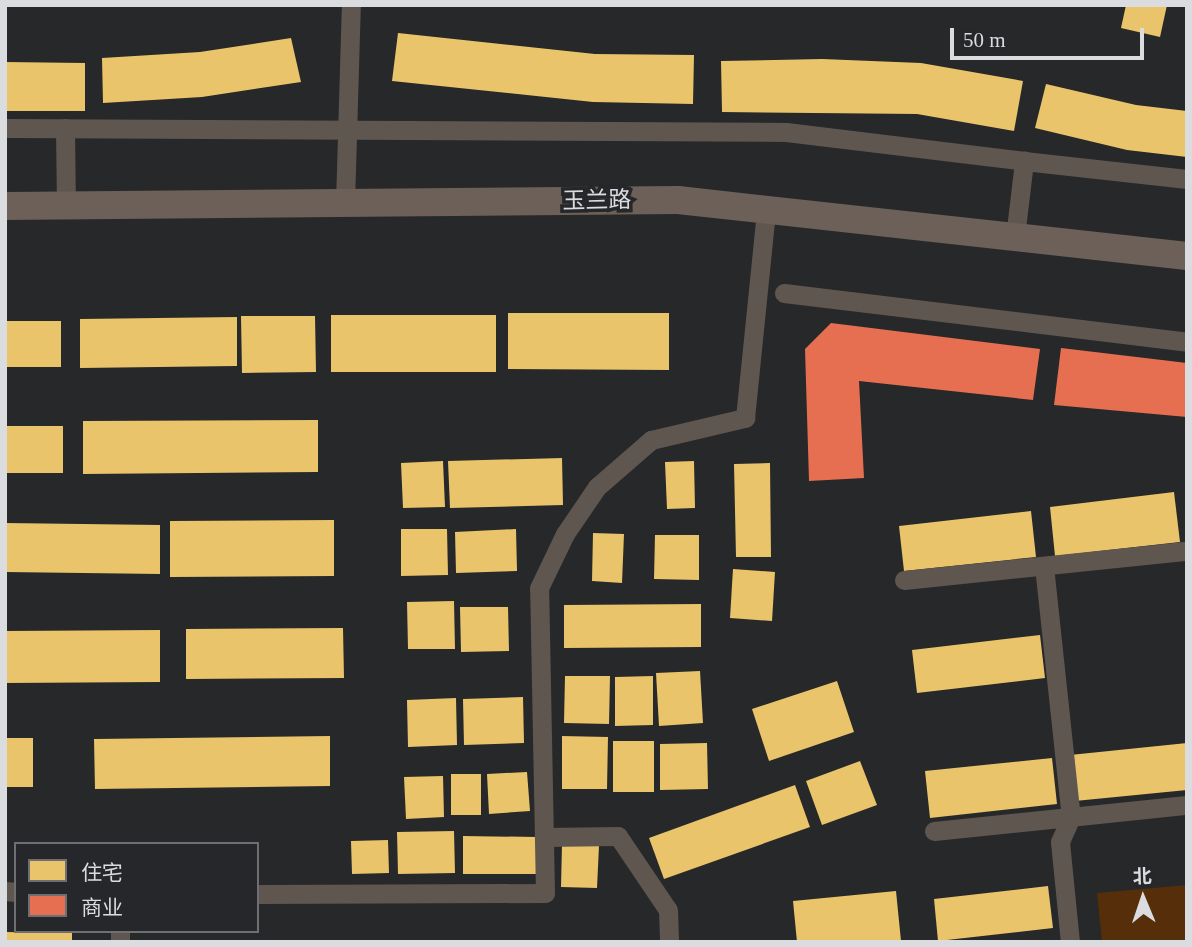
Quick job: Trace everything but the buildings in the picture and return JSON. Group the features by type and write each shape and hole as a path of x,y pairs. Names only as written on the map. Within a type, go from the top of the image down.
{"street":[{"path":"345,204 351,5"},
{"path":"5,128 348,127 786,132 1187,179"},
{"path":"65,128 66,205"},
{"path":"1015,237 1024,161"},
{"name":"玉兰路","path":"5,206 678,201 1187,256"},
{"path":"259,894 545,893 539,588 565,534 597,487 651,440 745,418 766,210"},
{"path":"784,293 1187,342"},
{"path":"904,580 1187,551"},
{"path":"1044,566 1071,817 1060,842 1070,942"},
{"path":"934,831 1187,805"},
{"path":"544,837 618,835 668,910 669,942"}],"shaded area":[{"path":"1187,885 1187,942 1102,942 1097,893"}]}
